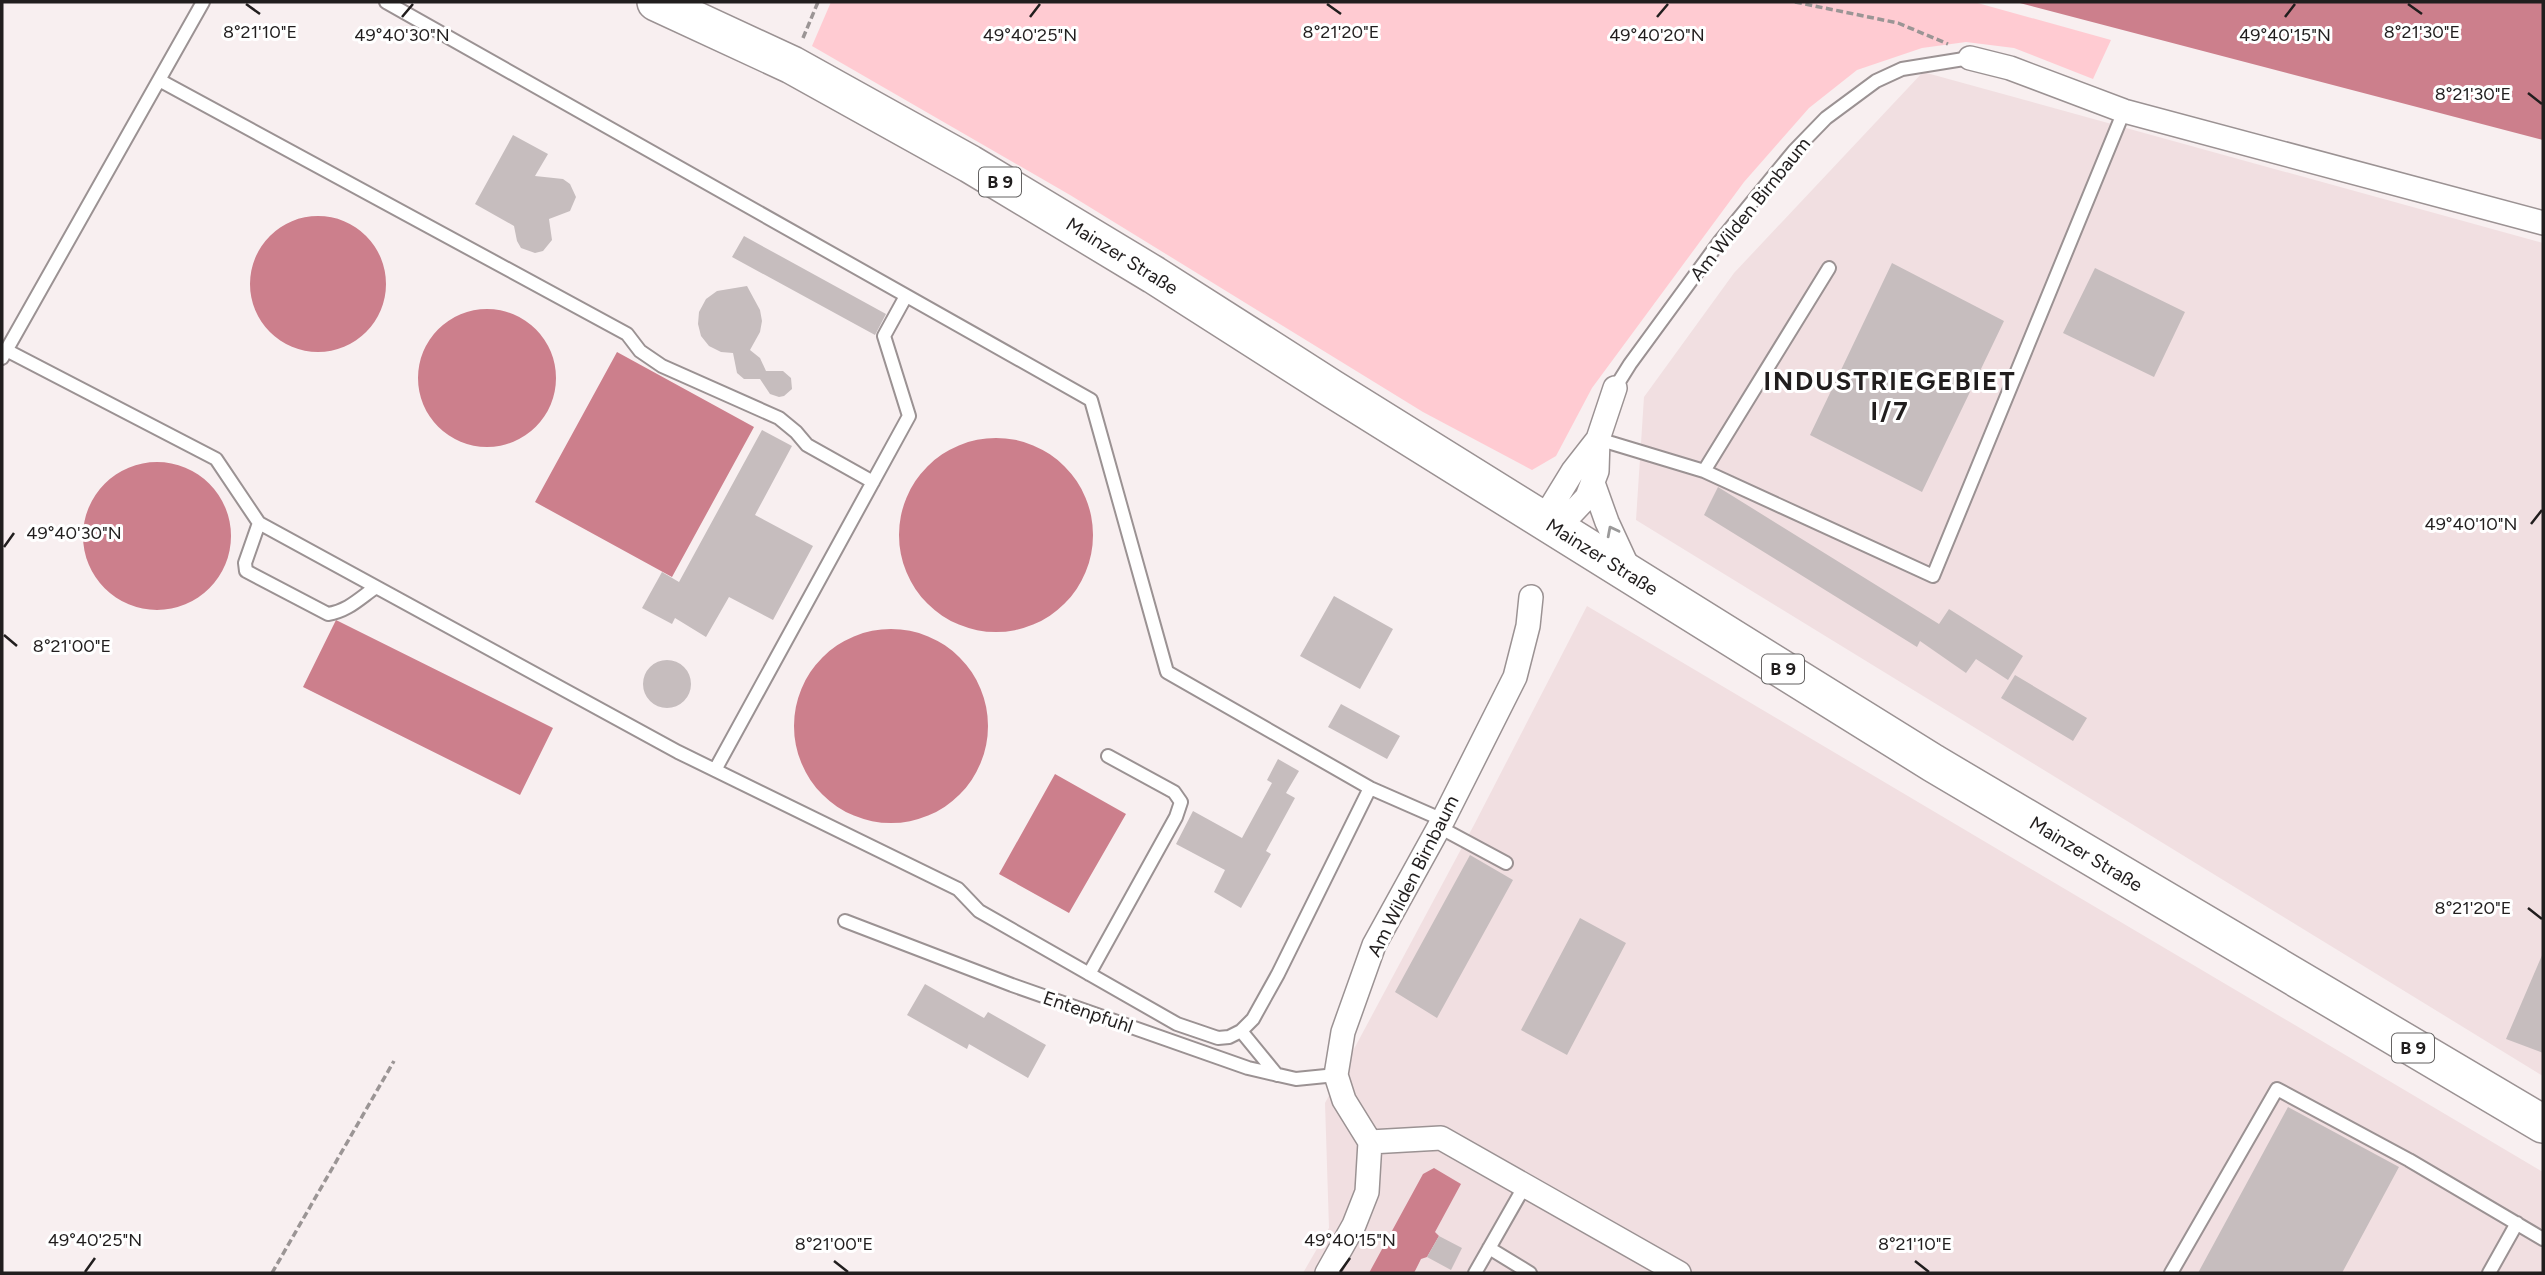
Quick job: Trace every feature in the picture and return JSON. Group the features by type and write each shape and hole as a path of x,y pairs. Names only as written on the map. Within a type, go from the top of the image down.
{"main road":[{"name":"Mainzer Straße","path":"656,2 792,65 970,164 1079,229 1933,763 2543,1124"}],"street":[{"path":"1970,58 2011,68 2124,111 2543,223"},
{"name":"Am Wilden Birnbaum","path":"1546,522 1581,505 1593,483 1597,471 1598,439 1615,388"},
{"name":"Am Wilden Birnbaum","path":"1546,522 1573,471 1598,439"},
{"name":"Am Wilden Birnbaum","path":"1593,483 1607,522 1633,577"},
{"name":"Am Wilden Birnbaum","path":"1336,1075 1343,1032 1374,944 1441,823 1515,677 1528,626 1531,597"},
{"path":"1327,1273 1354,1225 1367,1192 1370,1142 1344,1100 1336,1075"},
{"path":"1370,1142 1441,1138 1679,1273"}],"lane":[{"path":"203,2 4,354 216,459 259,523 715,770 958,888 979,911 1177,1024 1202,1034 1218,1038 1229,1037 1241,1031 1253,1019 1370,788"},
{"path":"386,2 1091,400 1167,672 1370,788 1441,823 1506,863"},
{"name":"Am Wilden Birnbaum","path":"1615,388 1720,241 1794,151 1826,118 1875,80 1902,69 1970,58"},
{"path":"159,80 627,334 640,351 662,366 779,418 807,445 873,482"},
{"path":"1598,439 1704,471 1933,576 2124,111"},
{"path":"1704,471 1829,268"},
{"path":"715,770 909,416 884,336 906,296"},
{"path":"259,523 245,563 246,571 328,614 349,607 376,587"},
{"path":"1089,974 1176,817 1181,802 1174,792 1108,756"},
{"name":"Entenpfuhl","path":"845,921 1012,985 1248,1068 1296,1079 1336,1075"},
{"path":"1241,1031 1277,1074"},
{"path":"2171,1273 2277,1089 2409,1160 2543,1239"},
{"path":"1475,1273 1524,1187"},
{"path":"2489,1273 2516,1223"},
{"path":"1489,1248 1531,1273"}],"path":[{"path":"792,65 818,2"},
{"path":"1795,2 1898,23 1944,41 1970,58"},
{"path":"272,1273 394,1061"}],"shaded area":[{"path":"831,2 1974,2 2111,40 2093,79 2014,48 1966,42 1922,48 1857,70 1809,108 1744,182 1592,388 1556,456 1532,470 1423,412 1070,195 812,46"},
{"path":"2016,2 2543,2 2543,140"},
{"path":"1923,72 2543,243 2543,1076 1636,520 1644,397 1734,273"},
{"path":"318,216 344,221 366,236 381,258 386,284 381,310 366,332 344,347 318,352 292,347 270,332 255,310 250,284 255,258 270,236 292,221"},
{"path":"487,309 513,314 536,329 551,352 556,378 551,404 536,427 513,442 487,447 461,442 438,427 423,404 418,378 423,352 438,329 461,314"},
{"path":"617,352 754,427 672,577 535,502"},
{"path":"996,438 1033,445 1065,466 1086,498 1093,535 1086,572 1065,604 1033,625 996,632 959,625 927,604 906,572 899,535 906,498 927,466 959,445"},
{"path":"157,462 185,468 209,484 225,508 231,536 225,564 209,588 185,604 157,610 129,604 105,588 89,564 83,536 89,508 105,484 129,468"},
{"path":"1587,606 2543,1172 2543,1273 1303,1273 1329,1228 1325,1103 1474,825"},
{"path":"336,620 553,728 520,795 303,687"},
{"path":"891,629 928,636 960,657 981,689 988,726 981,763 960,795 928,816 891,823 854,816 822,795 801,763 794,726 801,689 822,657 854,636"},
{"path":"1055,774 1126,814 1069,913 999,874"},
{"path":"1434,1168 1461,1184 1435,1232 1439,1236 1427,1257 1421,1259 1414,1273 1369,1273 1423,1174"}],"building":[{"path":"513,135 548,154 535,176 563,179 570,184 576,197 570,211 549,219 552,240 543,251 535,253 521,248 514,226 475,204"},
{"path":"744,236 886,314 875,335 732,257"},
{"path":"1892,263 2004,321 1922,492 1810,435"},
{"path":"2095,268 2185,312 2154,377 2063,333"},
{"path":"747,286 760,310 762,321 760,332 750,350 760,358 766,371 783,371 791,378 792,389 784,396 770,394 760,379 744,379 737,373 733,353 721,352 709,346 701,336 699,312 706,299 717,291"},
{"path":"762,430 792,446 755,515 813,546 773,620 729,597 706,637 675,618 672,624 642,608 662,572 679,582"},
{"path":"1718,487 1939,624 1949,609 2023,656 2008,680 1976,659 1966,673 1920,641 1917,647 1704,515"},
{"path":"1334,596 1393,629 1360,689 1300,656"},
{"path":"667,660 684,667 691,684 684,701 667,708 650,701 643,684 650,667"},
{"path":"2015,675 2087,718 2073,741 2001,698"},
{"path":"1341,704 1400,736 1387,759 1328,727"},
{"path":"1278,759 1299,771 1286,793 1295,798 1266,851 1271,854 1241,908 1214,892 1225,870 1176,844 1193,811 1242,838 1272,783 1267,780"},
{"path":"1470,855 1513,880 1437,1018 1395,992"},
{"path":"1580,918 1626,943 1567,1055 1521,1030"},
{"path":"2543,953 2543,1053 2506,1039"},
{"path":"925,984 984,1018 988,1012 1046,1045 1028,1078 969,1044 967,1049 907,1015"},
{"path":"2288,1107 2399,1167 2342,1273 2198,1273"},
{"path":"1439,1236 1462,1248 1451,1270 1427,1257"}],"district":[{"name":"INDUSTRIEGEBIET I/7","path":"1890,396"}]}
